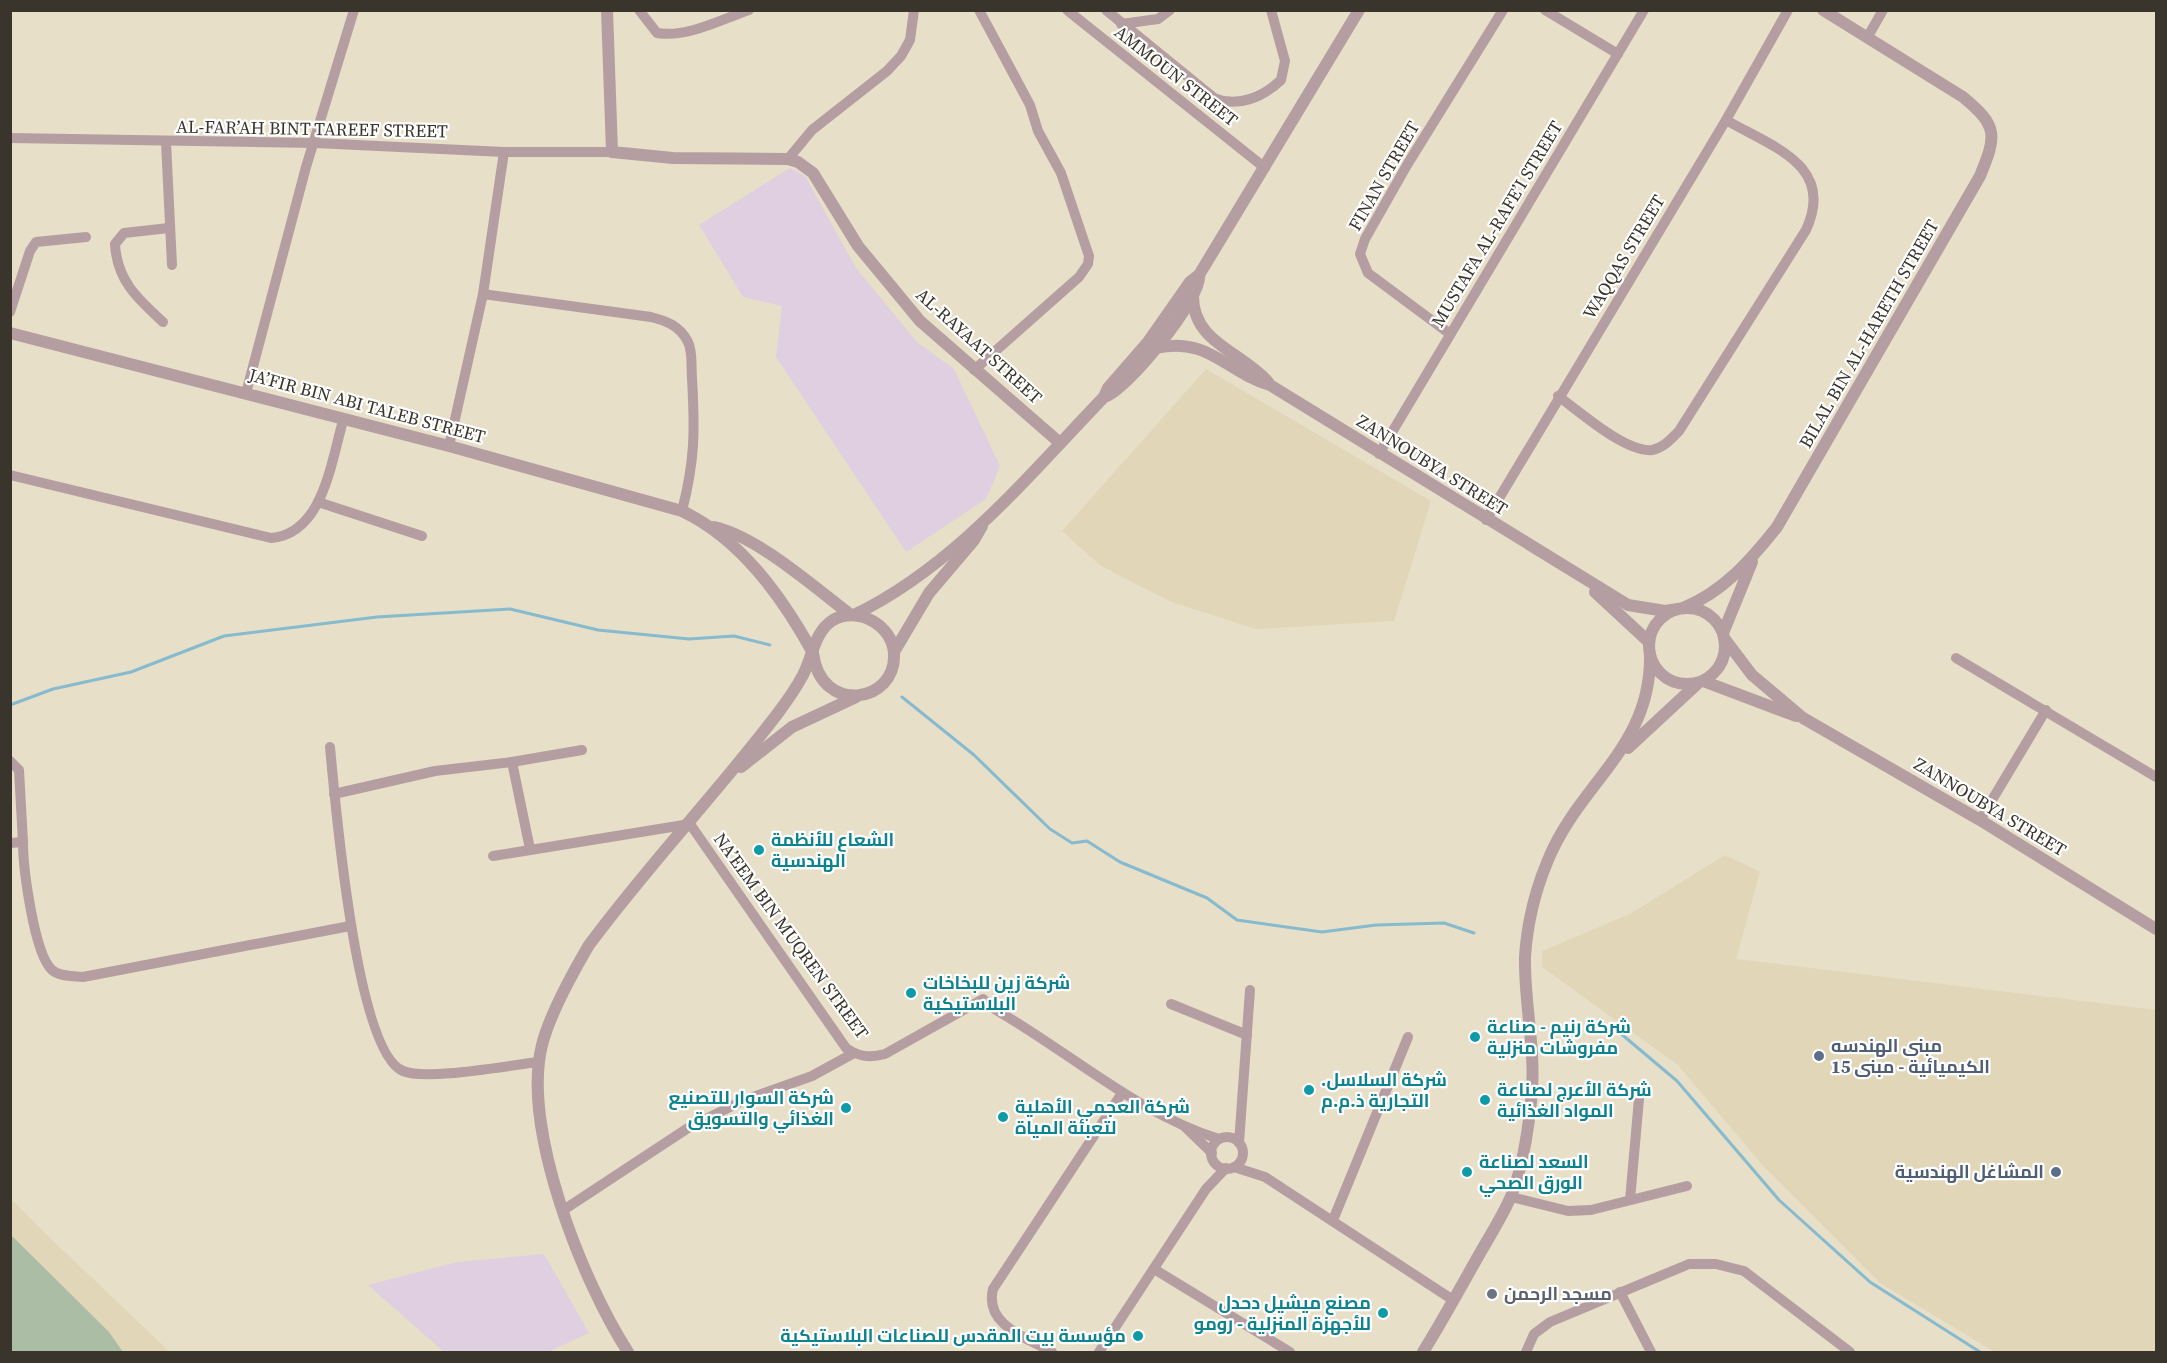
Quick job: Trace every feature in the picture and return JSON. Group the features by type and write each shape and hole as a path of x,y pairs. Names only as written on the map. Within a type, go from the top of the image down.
{"street":[{"path":"246,393 354,10"},
{"path":"607,10 612,152"},
{"path":"639,10 657,33 668,34 688,31 749,10"},
{"path":"788,159 812,130 887,71 901,56 910,40 914,10"},
{"path":"974,369 1079,278 1088,264 1088,248 1061,173 1038,131 1030,105 980,10"},
{"name":"AMMOUN STREET","path":"1067,10 1265,168"},
{"path":"1106,10 1214,98 1224,102 1255,98 1281,80 1285,61 1271,10"},
{"path":"1122,24 1151,21 1170,10"},
{"path":"628,1353 581,1261 562,1211 545,1144 537,1081 539,1062 546,1034 576,968 589,945 728,777 791,694 813,653 819,634 825,627 842,617 853,615 916,580 982,525 1104,397 1108,388 1148,342 1190,282 1199,275 1359,10"},
{"name":"FINAN STREET","path":"1450,334 1368,273 1360,254 1365,238 1407,165 1503,10"},
{"path":"1545,10 1618,54"},
{"name":"MUSTAFA AL-RAFE’I STREET","path":"1379,454 1644,10"},
{"name":"WAQQAS STREET","path":"1486,520 1558,396 1726,120 1788,10"},
{"path":"1823,10 1867,38 1883,10"},
{"name":"BILAL BIN AL-HARETH STREET","path":"1680,609 1705,600 1721,588 1756,553 1794,500 1980,176 1993,145 1990,126 1980,111 1962,97 1867,38"},
{"path":"1558,396 1626,444 1653,450 1665,445 1679,431 1806,230 1815,210 1815,190 1809,175 1796,161 1726,120"},
{"name":"AL-FAR’AH BINT TAREEF STREET","path":"10,138 315,143 504,152 612,152"},
{"path":"166,142 172,265"},
{"path":"449,446 483,294 504,152"},
{"name":"AL-RAYAAT STREET","path":"612,152 673,158 788,159 798,162 813,173 858,246 920,321 1060,444"},
{"path":"164,322 132,293 116,262 115,244 124,233 169,228"},
{"path":"10,312 30,251 36,243 86,237"},
{"path":"1104,397 1116,391 1156,348 1192,296 1200,281 1199,275"},
{"path":"483,294 651,317 665,320 679,328 690,351 695,431 693,469 682,511"},
{"name":"ZANNOUBYA STREET","path":"1192,296 1195,317 1206,335 1253,368 1270,385"},
{"name":"JA’FIR BIN ABI TALEB STREET","path":"10,333 246,393 343,421 449,446 682,511 710,526 741,554 769,585 813,653"},
{"name":"ZANNOUBYA STREET","path":"1156,348 1177,344 1199,347 1251,378 1270,385 1486,520 1628,605 1665,611 1680,609"},
{"path":"10,476 272,538 284,537 301,528 318,501 343,421"},
{"path":"318,501 422,536"},
{"path":"728,777 792,727 882,685 889,675 894,652 929,593 974,540 982,525"},
{"name":"JA’FIR BIN ABI TALEB STREET","path":"710,526 725,529 751,542 853,615"},
{"name":"BILAL BIN AL-HARETH STREET","path":"1724,636 1733,604 1756,553"},
{"name":"ZANNOUBYA STREET","path":"1576,575 1649,648"},
{"path":"1721,588 1733,604"},
{"path":"1423,1353 1511,1197 1520,1168 1532,1101 1532,1060 1525,959 1532,906 1548,859 1563,828 1616,758 1642,712 1650,678 1649,648 1658,621 1680,609 1702,611 1711,617 1724,636 1725,649 1719,668 1700,682 1616,758"},
{"path":"853,615 868,618 881,626 890,638 894,652"},
{"name":"ZANNOUBYA STREET","path":"1724,636 1752,675 1803,718 1980,820 2157,929"},
{"path":"1649,648 1662,675 1685,685 1700,682"},
{"path":"813,653 814,668 827,686 846,696 861,696"},
{"path":"1956,658 2157,777"},
{"name":"ZANNOUBYA STREET","path":"1700,682 1803,718"},
{"path":"1980,820 2046,710"},
{"path":"330,747 350,926 380,1042 388,1058 401,1071 424,1074 539,1062"},
{"path":"334,794 435,771 512,762 582,750"},
{"path":"10,761 18,770 23,842 34,926 44,960 53,971 63,976 83,977 350,926"},
{"path":"512,762 530,849"},
{"path":"494,856 690,824"},
{"name":"NA’EEM BIN MUQREN STREET","path":"690,824 846,1048 854,1053 874,1057 885,1054 983,999 996,1010 1122,1092 1181,1123 1223,1138"},
{"path":"10,843 23,842"},
{"path":"1099,1353 1206,1189 1241,1161 1240,1107 1250,990"},
{"path":"1172,1004 1247,1035"},
{"path":"1333,1220 1408,1037"},
{"path":"562,1211 688,1128 742,1101 812,1076 854,1053"},
{"path":"1052,1353 1001,1323 992,1307 993,1289 1122,1092"},
{"path":"1630,1200 1639,1099"},
{"path":"1206,1189 1214,1144 1223,1138 1240,1107"},
{"name":"NA’EEM BIN MUQREN STREET","path":"1181,1123 1213,1157"},
{"path":"1223,1138 1241,1147 1265,1177"},
{"path":"1213,1157 1230,1168 1265,1177 1453,1300"},
{"path":"1511,1197 1568,1211 1591,1210 1687,1186"},
{"path":"1526,1353 1529,1342 1541,1327 1689,1264 1730,1266 1756,1279 1850,1353"},
{"path":"1154,1269 1290,1353"},
{"path":"1620,1292 1651,1353"}],"shaded area":[{"path":"790,168 805,176 856,268 917,342 954,369 1000,466 986,499 906,552 776,357 782,306 743,297 699,225"},
{"path":"1206,369 1431,501 1394,621 1256,629 1172,602 1101,566 1062,531"},
{"path":"1725,855 1760,872 1736,959 2156,1010 2156,1352 1995,1352 1880,1283 1764,1167 1678,1065 1542,967 1542,951 1630,914"},
{"path":"10,1198 52,1240 170,1352 11,1352"},
{"path":"544,1254 589,1333 548,1352 444,1352 368,1285 457,1262"}],"green space":[{"path":"10,1234 109,1332 123,1352 11,1352"}],"waterway":[{"path":"10,705 53,689 131,672 224,636 377,617 510,609 598,630 689,639 734,636 770,645"},
{"path":"902,697 974,755 1050,829 1072,843 1087,841 1120,862 1207,898 1237,920 1322,932 1376,925 1444,923 1474,933"},
{"path":"1613,1027 1677,1081 1779,1200 1870,1282 1980,1352"}],"place":[{"name":"الشعاع للأنظمة الهندسية","path":"759,850"},
{"name":"شركة زين للبخاخات البلاستيكية","path":"911,993"},
{"name":"شركة رنيم - صناعة مفروشات منزلية","path":"1475,1037"},
{"name":"مبنى الهندسه الكيميائية - مبنى 15","path":"1819,1056"},
{"name":".شركة السلاسل التجارية ذ.م.م","path":"1309,1090"},
{"name":"شركة الأعرج لصناعة المواد الغذائية","path":"1485,1100"},
{"name":"شركة السوار للتصنيع الغذائي والتسويق","path":"846,1108"},
{"name":"شركة العجمي الأهلية لتعبئة المياة","path":"1003,1117"},
{"name":"السعد لصناعة الورق الصحي","path":"1467,1172"},
{"name":"المشاغل الهندسية","path":"2056,1172"},
{"name":"مسجد الرحمن","path":"1492,1294"},
{"name":"مصنع ميشيل دحدل للأجهزة المنزلية - رومو","path":"1383,1313"},
{"name":"مؤسسة بيت المقدس للصناعات البلاستيكية","path":"1138,1336"}]}
